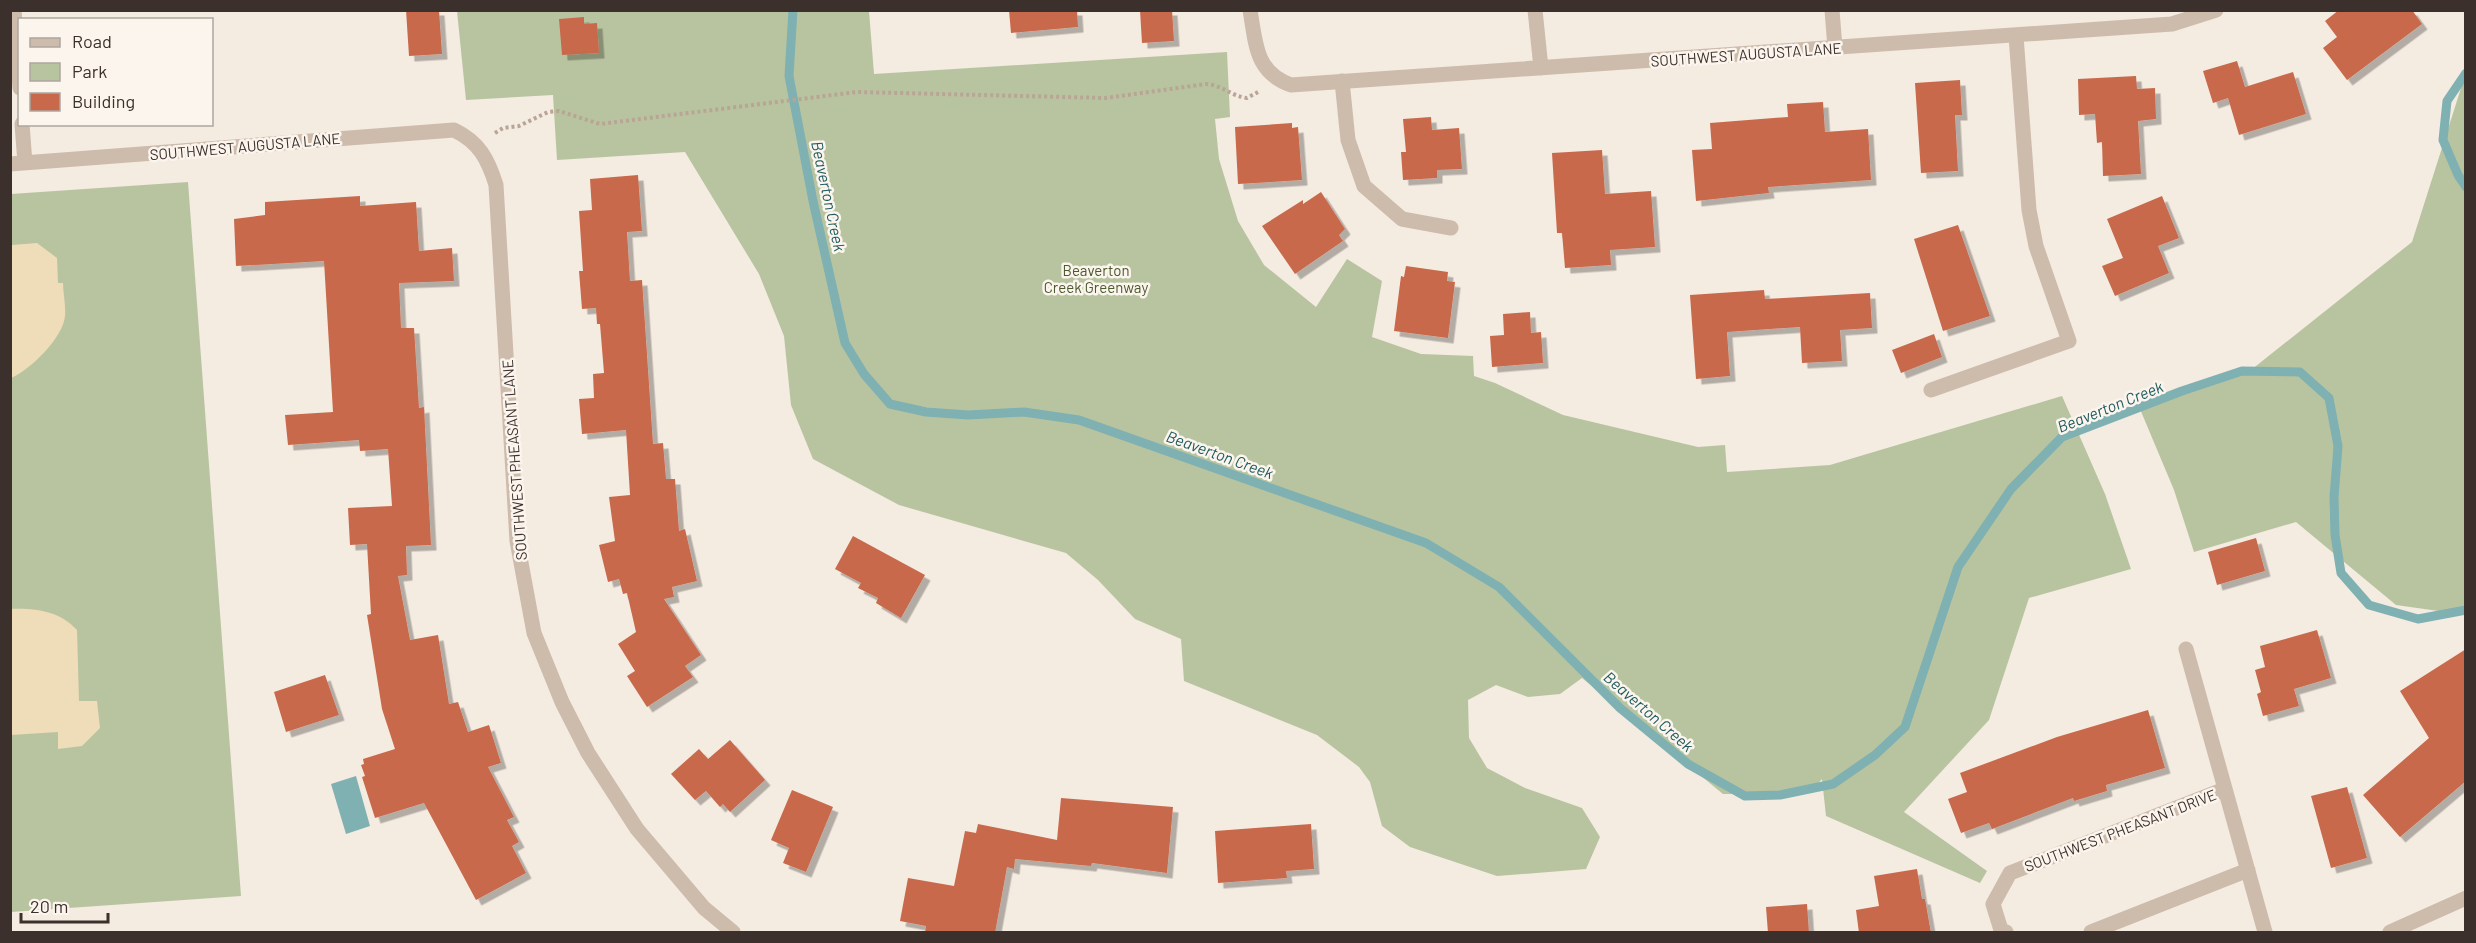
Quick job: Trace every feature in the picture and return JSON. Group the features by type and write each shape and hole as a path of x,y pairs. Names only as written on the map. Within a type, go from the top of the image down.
{"street":[{"path":"14,10 18,62"},
{"path":"1250,10 1256,48 1262,64 1276,80"},
{"path":"1535,10 1541,68"},
{"path":"1832,10 1835,48"},
{"name":"SOUTHWEST AUGUSTA LANE","path":"1276,80 1291,85 2016,36 2172,24 2216,10"},
{"path":"1931,390 2069,341 2036,246 2029,210 2016,36"},
{"path":"1342,81 1348,140 1364,186 1402,219 1451,228"},
{"path":"18,164 22,126"},
{"name":"SOUTHWEST AUGUSTA LANE","path":"18,164 454,130 476,144"},
{"name":"SOUTHWEST PHEASANT LANE","path":"476,144 489,162 496,185 517,541 534,633 562,702 588,753 637,829 704,908 733,933"},
{"name":"SOUTHWEST PHEASANT DRIVE","path":"2186,649 2265,933"},
{"name":"SOUTHWEST PHEASANT DRIVE","path":"2006,933 2001,930 1993,904 2010,873 2225,789"},
{"path":"2091,933 2248,870"},
{"path":"2390,933 2466,898"}],"path":[{"path":"503,128 519,126 548,112 559,111 600,124 857,92 1106,98 1216,84 1231,94 1247,98 1276,80"}],"green space":[{"name":"Beaverton Creek Greenway","path":"457,11 869,11 874,74 1227,52 1230,117 1215,119 1219,159 1238,221 1264,265 1316,307 1347,259 1382,281 1372,337 1421,354 1473,356 1474,376 1495,383 1563,415 1698,447 1725,445 1727,472 1830,465 2062,396 2105,494 2131,569 2029,598 1989,720 1904,812 1987,871 1980,883 1826,816 1822,779 1815,787 1789,794 1723,794 1582,678 1560,694 1528,697 1496,685 1468,700 1469,738 1487,768 1525,788 1582,808 1600,837 1586,869 1497,876 1410,847 1382,826 1370,782 1359,767 1317,735 1184,681 1181,639 1135,619 1098,580 1066,553 899,505 813,459 791,405 784,336 759,274 685,152 557,160 553,95 466,100"},
{"path":"2465,84 2465,612 2460,614 2396,605 2296,522 2194,552 2174,490 2140,409 2251,370 2412,242 2462,85"},
{"path":"188,182 241,896 11,912 11,194"}],"sand":[{"path":"10,240 12,245 37,243 57,258 58,283 63,283 65,312 63,325 52,343 36,361 11,378"},
{"path":"11,609 47,612 63,619 77,630 79,701 97,701 100,728 82,746 58,749 58,732 11,735"}],"water":[{"path":"356,776 370,826 346,834 331,784"}],"building":[{"path":"406,10 439,10 442,54 409,56"},
{"path":"1009,10 1077,10 1078,27 1011,33"},
{"path":"1140,10 1172,10 1174,41 1142,43"},
{"path":"2339,10 2412,10 2422,24 2347,80 2323,48 2337,37 2325,21"},
{"path":"584,17 584,24 597,23 599,53 562,55 559,19"},
{"path":"2237,61 2245,87 2293,72 2306,114 2239,135 2228,98 2213,103 2203,71"},
{"path":"2136,76 2137,89 2155,88 2156,119 2138,121 2141,174 2103,176 2102,142 2097,143 2095,114 2079,115 2078,79"},
{"path":"1960,80 1962,115 1955,115 1958,171 1921,173 1915,83"},
{"path":"1823,102 1825,132 1868,129 1871,180 1768,187 1769,193 1696,201 1692,150 1712,149 1710,123 1788,117 1787,104"},
{"path":"1431,117 1432,130 1459,128 1462,169 1437,170 1437,178 1403,180 1401,152 1406,152 1403,119"},
{"path":"1292,123 1292,128 1298,127 1302,180 1238,184 1235,127"},
{"path":"1602,150 1605,194 1651,191 1655,247 1610,250 1611,265 1565,268 1562,233 1557,233 1552,153"},
{"path":"638,175 642,231 627,232 630,281 642,280 653,444 663,443 666,479 675,479 679,531 685,529 697,581 672,587 674,597 664,599 701,655 685,666 693,677 647,707 627,676 635,671 618,644 636,632 627,593 623,594 619,579 608,582 599,545 615,541 609,497 630,495 626,430 582,434 579,399 594,398 593,374 604,373 600,324 597,324 596,308 582,309 579,271 583,271 579,211 592,210 590,179"},
{"path":"1321,192 1345,229 1339,235 1343,241 1295,274 1262,226 1303,200 1303,204"},
{"path":"360,196 360,206 416,202 419,251 452,248 454,281 399,283 401,328 414,328 419,408 424,407 431,545 406,546 407,575 398,576 410,640 438,635 449,704 458,702 468,732 489,725 501,763 488,767 514,817 507,820 519,842 512,846 526,873 476,900 424,803 375,818 362,777 365,776 361,765 364,764 363,759 395,749 382,709 367,615 371,614 367,544 350,545 348,508 392,506 388,449 360,451 359,440 288,445 285,415 333,412 324,261 236,266 234,219 265,215 265,202"},
{"path":"2162,196 2179,238 2158,246 2169,273 2115,296 2102,266 2123,258 2107,219"},
{"path":"1958,225 1990,316 1943,331 1914,239"},
{"path":"1406,266 1448,272 1447,281 1455,282 1448,338 1394,331 1401,276 1404,277"},
{"path":"1764,290 1765,299 1870,293 1872,328 1840,330 1842,361 1802,363 1800,327 1727,332 1730,376 1696,379 1690,295"},
{"path":"1530,312 1531,333 1541,332 1543,363 1492,367 1490,336 1504,335 1503,314"},
{"path":"1934,334 1942,357 1901,373 1892,350"},
{"path":"853,536 925,575 901,618 876,603 878,598 858,588 861,583 835,569"},
{"path":"2256,538 2265,571 2217,585 2208,552"},
{"path":"2317,630 2331,678 2294,689 2299,706 2263,716 2257,694 2261,692 2255,670 2265,667 2260,646"},
{"path":"2466,649 2466,781 2400,837 2363,795 2429,738 2400,691"},
{"path":"325,675 339,715 286,732 274,692"},
{"path":"2148,710 2165,768 2106,785 2107,791 2074,801 2073,798 1992,829 1989,823 1961,833 1948,799 1967,792 1960,773 2057,737"},
{"path":"730,740 765,780 730,812 723,804 720,807 706,791 695,800 671,774 699,749 708,759"},
{"path":"2347,787 2367,858 2331,868 2311,796"},
{"path":"792,790 833,807 806,872 783,863 789,848 771,840"},
{"path":"1061,798 1173,807 1167,873 1092,863 1091,866 1015,859 1014,869 1007,867 995,933 925,933 926,926 900,921 908,878 954,886 965,831 976,833 978,824 1057,840"},
{"path":"1311,824 1314,869 1286,871 1287,878 1218,883 1215,831"},
{"path":"1917,869 1931,933 1859,933 1856,910 1879,906 1874,876"},
{"path":"1807,904 1809,933 1768,933 1766,907"}],"waterway":[{"name":"Beaverton Creek","path":"793,10 789,76 813,201 845,343 864,374 890,404 926,412 968,415 1024,412 1079,420 1426,543 1499,587 1620,708 1688,764 1745,796 1780,795 1833,784 1875,755 1905,727 1958,567 2011,489 2062,437 2182,391 2242,371 2300,372 2329,398 2338,446 2334,497 2335,535 2341,573 2369,605 2418,619 2466,610"},
{"name":"Beaverton Creek","path":"2466,73 2447,101 2443,140 2458,175 2466,187"}]}
